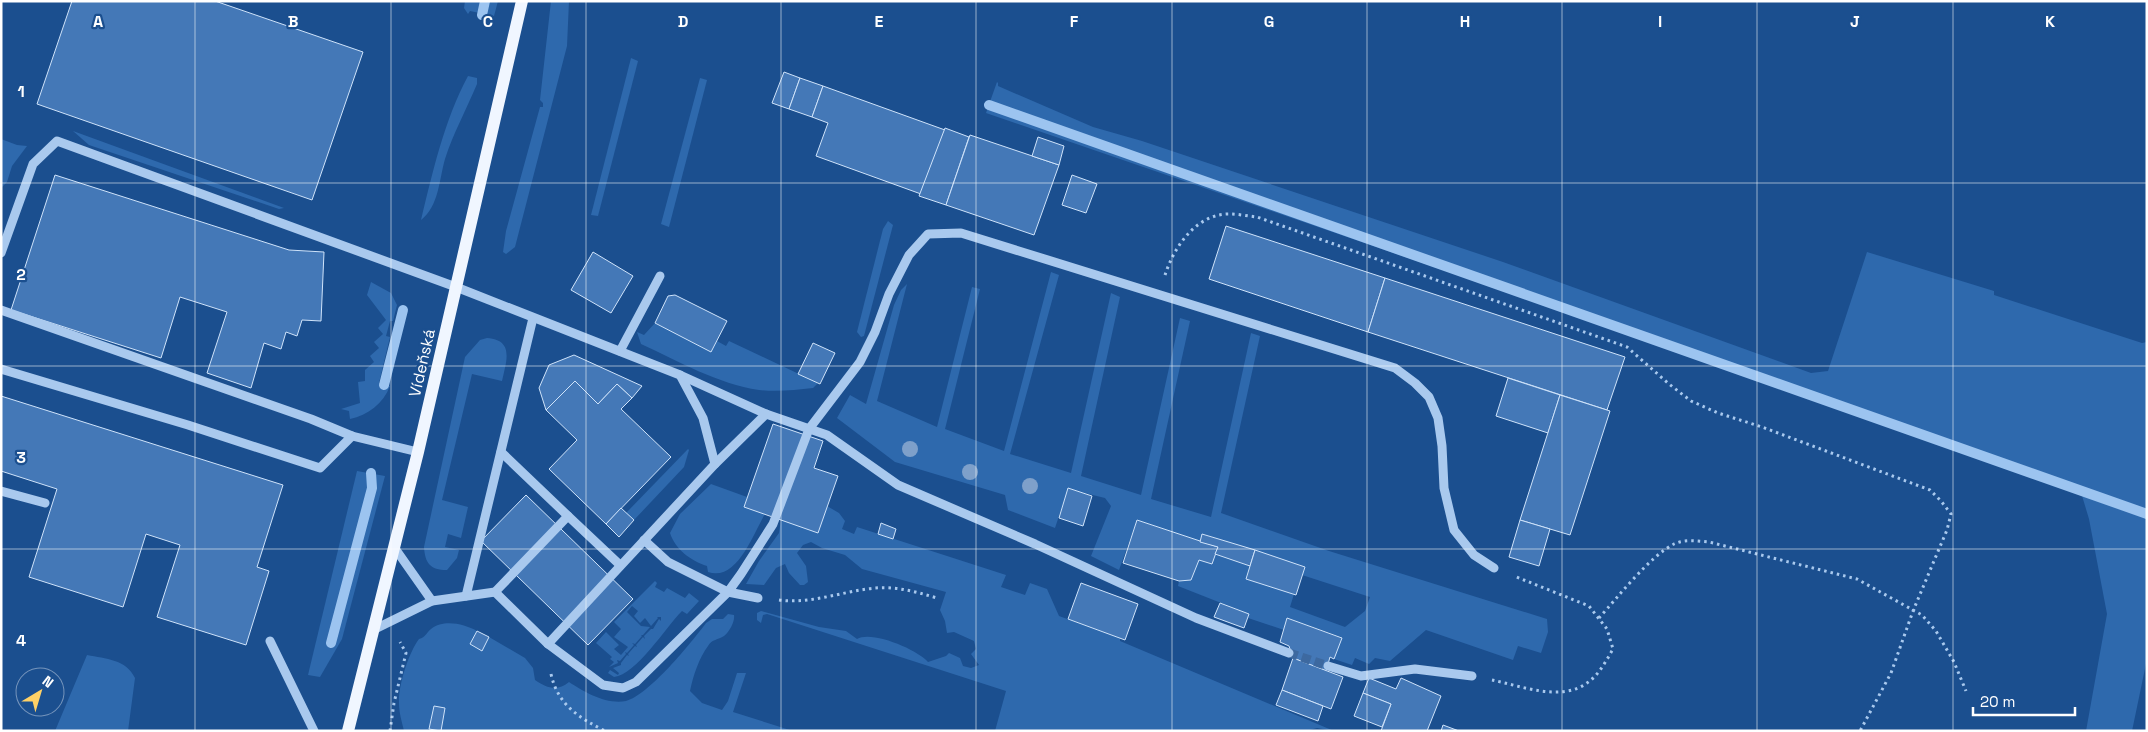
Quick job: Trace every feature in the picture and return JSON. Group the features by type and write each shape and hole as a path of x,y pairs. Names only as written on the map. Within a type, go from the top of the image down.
{"main road":[{"name":"Vídeňská","path":"348,731 418,452 522,1"}],"lane":[{"path":"1,253 33,164 57,140 456,287 680,375 766,414 827,435 898,485 1035,544 1196,618 1289,653"},
{"path":"496,592 548,644 603,685 623,688 636,682 728,592 773,524 809,429 860,362 875,332 889,294 909,255 928,234 961,233 1395,368 1430,397 1438,418 1442,446 1444,488 1454,530 1474,555 1494,568"},
{"path":"620,351 660,276"},
{"path":"1,310 302,416 352,436 418,452"},
{"path":"466,596 533,318"},
{"path":"1,369 320,468 352,436"},
{"path":"680,375 703,418 715,464"},
{"path":"548,644 715,464 766,414"},
{"path":"501,452 620,565"},
{"path":"1,491 45,504"},
{"path":"373,630 432,601 496,592 568,516"},
{"path":"644,540 668,562 728,592 758,598"},
{"path":"394,547 432,601"},
{"path":"270,641 314,731"},
{"path":"1328,666 1361,676 1415,669 1472,676"}],"path":[{"path":"1159,295 1170,261 1179,245 1192,230 1207,219 1228,214 1257,217 1627,347 1691,401 1718,413 1762,427 1930,490 1950,514 1935,562 1913,611 1891,673 1860,731"},
{"path":"1599,618 1631,581 1674,544 1689,540 1709,542 1857,579 1922,615 1936,631 1954,662 1966,691"},
{"path":"1472,676 1538,690 1566,692 1587,683 1600,670 1613,649 1608,629 1589,606 1494,568"},
{"path":"758,598 795,602 868,588 903,588 936,598"},
{"path":"390,622 406,653 394,703 390,731"},
{"path":"556,650 550,671 554,687 562,701 582,719 605,731"}],"shaded area":[{"path":"465,1 498,1 494,16 470,11 468,14 464,8"},
{"path":"551,1 569,1 567,46 515,247 506,254 503,252 506,231 540,107 543,107 543,103 540,100"},
{"path":"631,58 638,61 598,216 591,215"},
{"path":"468,76 477,78 477,84 448,150 438,192 432,208 421,220 446,128"},
{"path":"700,78 707,80 669,227 661,224"},
{"path":"997,82 998,86 1093,127 1142,141 1503,262 1811,373 1828,371 1867,252 1994,291 1994,295 2142,343 2147,342 2147,659 2132,731 2086,731 2107,614 2089,519 2080,489 986,113"},
{"path":"73,131 284,208 279,209 89,145"},
{"path":"1,139 17,145 27,146 12,166 7,182 1,188"},
{"path":"888,221 893,225 864,336 861,337 857,332 883,229"},
{"path":"1051,272 1059,275 1010,454 1071,473 1111,293 1120,297 1081,476 1141,495 1180,318 1190,321 1151,499 1211,517 1251,333 1260,336 1221,513 1329,551 1547,619 1548,632 1541,653 1518,646 1513,660 1426,630 1390,661 1375,658 1369,664 1355,658 1352,665 1334,659 1341,637 1287,618 1284,630 1248,618 1249,614 1178,586 1179,581 1191,580 1199,560 1212,564 1215,554 1250,566 1246,579 1294,594 1290,607 1345,627 1365,611 1370,597 1302,575 1305,567 1203,534 1200,542 1137,520 1119,570 1091,556 1111,506 1105,498 1068,489 1055,528 1008,510 1005,495 895,462 837,418 850,395 866,404 894,305 901,290 907,284 877,401 937,427 972,287 980,289 945,429 1004,451"},
{"path":"371,282 391,293 397,305 393,321 390,321 386,336 390,337 379,383 390,386 374,408 363,415 350,419 349,411 341,409 360,403 358,382 365,381 365,370 374,362 370,356 379,348 374,342 383,334 378,328 386,320 367,295"},
{"path":"655,323 711,352 717,341 726,346 729,341 818,383 813,388 766,391 728,383 641,344 637,332 644,335"},
{"path":"487,338 502,343 505,347 506,360 502,381 472,374 442,500 468,507 461,538 448,534 445,547 459,550 457,558 447,570 436,569 427,561 424,547 465,357 480,340"},
{"path":"688,449 684,467 634,520 626,513"},
{"path":"357,471 385,476 342,639 320,677 308,675"},
{"path":"711,484 747,497 745,507 765,514 749,544 736,563 727,570 718,573 708,572 707,566 684,554 672,539 670,533 680,514"},
{"path":"827,506 839,513 845,521 842,529 854,534 857,527 1006,575 1001,587 1025,595 1030,583 1047,589 1059,616 1120,638 1120,641 1334,731 1317,728 1306,731 995,731 1006,691 767,614 763,615 761,623 757,620 757,613 761,611 819,627 846,631 857,639 873,637 883,639 915,652 928,662 946,656 949,653 960,658 963,666 971,668 979,665 971,654 976,649 974,641 954,632 947,633 945,621 940,610 946,592 862,569 845,555 822,548 811,542 803,545 797,553 806,566 808,582 804,585 800,585 789,573 785,564 776,568 764,585 746,584 759,561 779,533 781,519"},
{"path":"655,581 657,583 655,587 664,592 667,588 685,598 689,593 699,601 687,614 682,611 675,618 632,668 623,674 614,677 608,673 610,670 618,675 619,673 613,668 621,665 643,637 645,639 644,636 653,629 659,619 661,621 661,617 657,617 651,626 645,618 640,623 634,616 638,611 632,606 627,612 641,626 650,627 635,644 632,643 634,645 627,653 625,652 626,654 620,661 617,660 618,663 609,667 614,662 610,659 612,657 596,643 606,632 619,645 614,649 621,655 628,647 614,637 621,629 614,622"},
{"path":"728,614 734,615 732,626 724,636 711,642 705,651 697,667 690,691 702,703 722,710 728,701 737,673 746,673 733,712 793,731 404,731 400,714 399,696 405,670 419,639 436,626 448,623 466,626 477,631 470,644 481,650 489,637 525,658 533,668 535,680 544,685 556,688 569,682 596,697 619,702 635,697 646,689 669,667 706,623 712,619 723,619"},
{"path":"87,655 121,663 135,678 128,731 55,731 61,717 65,717 65,707"}],"building":[{"path":"72,1 215,1 363,52 312,200 37,104"},
{"path":"784,72 800,78 789,109 772,103"},
{"path":"800,78 823,86 812,117 789,109"},
{"path":"823,86 945,130 921,194 816,156 828,123 812,117"},
{"path":"945,128 969,137 946,205 919,196"},
{"path":"970,135 1059,165 1034,235 946,205"},
{"path":"1038,137 1064,146 1059,165 1032,156"},
{"path":"55,175 289,250 324,252 321,321 302,320 297,336 286,332 281,349 264,343 251,388 207,373 227,312 180,297 161,358 11,310"},
{"path":"1072,175 1097,184 1086,213 1062,205"},
{"path":"1226,226 1385,278 1368,332 1209,279"},
{"path":"593,252 633,276 611,313 571,290"},
{"path":"1385,278 1625,357 1607,410 1368,332"},
{"path":"675,295 727,321 711,352 655,323 668,296"},
{"path":"813,343 835,353 820,384 798,374"},
{"path":"574,355 642,386 632,398 617,384 598,404 575,381 546,410 539,388 549,365"},
{"path":"1508,378 1560,395 1548,433 1496,416"},
{"path":"575,381 598,404 617,384 632,398 621,409 671,457 606,524 549,469 577,440 546,410"},
{"path":"1560,395 1610,411 1570,535 1520,520"},
{"path":"1,396 283,485 257,567 269,571 246,645 157,617 180,545 146,534 123,607 29,577 57,489 1,471"},
{"path":"773,424 823,441 814,468 838,476 818,533 744,507"},
{"path":"1068,488 1092,496 1083,526 1059,518"},
{"path":"526,495 633,599 588,645 481,541"},
{"path":"621,508 634,520 619,537 606,524"},
{"path":"1137,520 1218,547 1212,564 1199,560 1191,580 1179,581 1123,563"},
{"path":"1520,520 1550,529 1539,566 1509,557"},
{"path":"881,523 896,529 893,539 878,534"},
{"path":"1202,534 1255,550 1250,566 1215,554 1218,547 1200,542"},
{"path":"1255,550 1305,567 1296,595 1246,579"},
{"path":"1081,583 1138,604 1125,640 1068,619"},
{"path":"1220,603 1249,614 1244,628 1214,617"},
{"path":"1287,618 1342,638 1334,659 1330,657 1326,671 1293,658 1289,646 1280,642"},
{"path":"477,631 489,637 482,651 470,644"},
{"path":"1293,658 1343,677 1331,709 1282,690"},
{"path":"1369,678 1396,689 1401,678 1441,696 1427,731 1381,731 1391,704 1363,693"},
{"path":"1282,690 1323,706 1318,721 1276,705"},
{"path":"1363,693 1391,704 1382,727 1354,716"},
{"path":"434,706 445,708 441,731 429,729"},
{"path":"1443,725 1459,731 1441,731"}],"waterway":[{"path":"482,15 485,1"},
{"path":"989,105 2147,514"},
{"path":"384,385 403,310"},
{"path":"331,643 372,488 371,473"}],"tunnel":[{"path":"1289,653 1328,666"}]}
